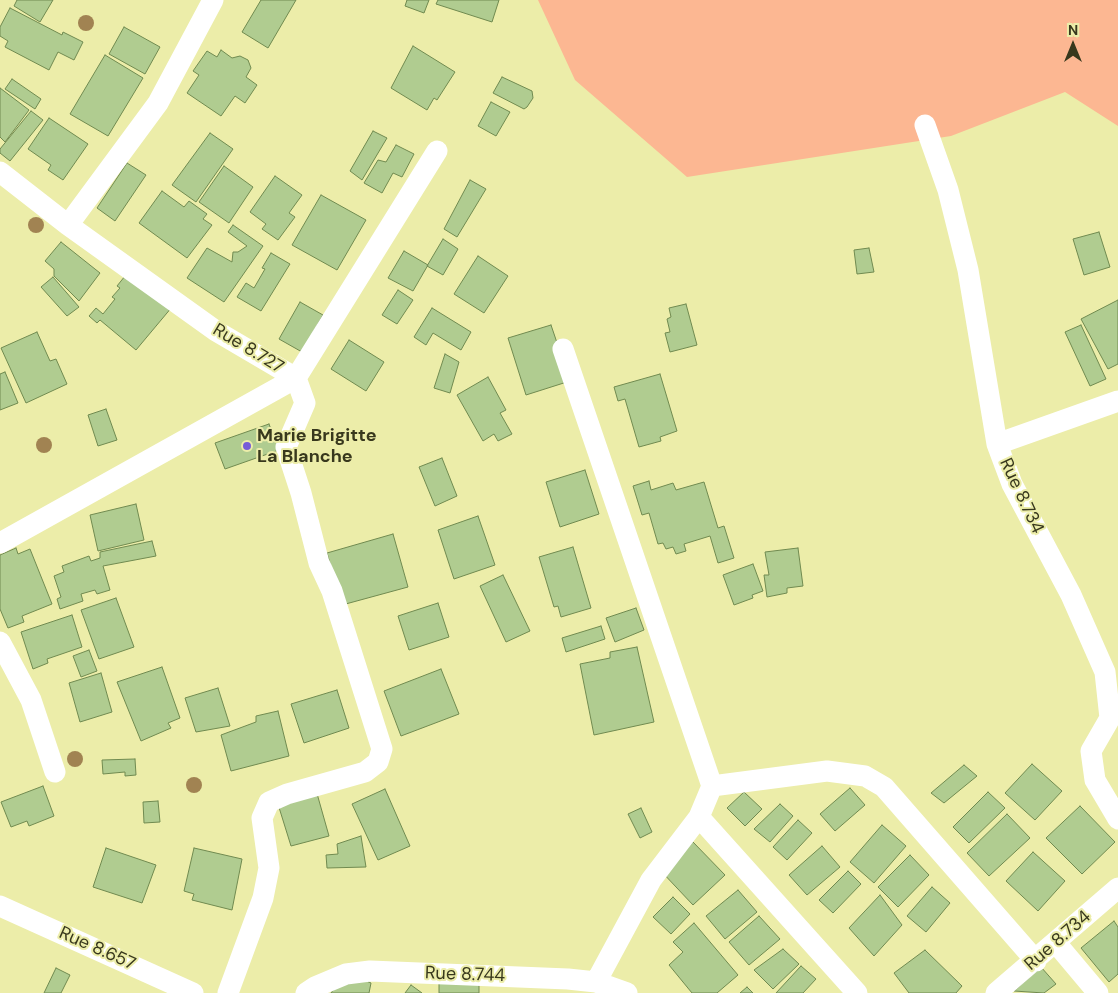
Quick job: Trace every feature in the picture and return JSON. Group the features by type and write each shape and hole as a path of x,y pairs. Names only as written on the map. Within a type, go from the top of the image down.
{"street":[{"path":"68,225 158,103 213,0"},
{"name":"Rue 8.734","path":"925,125 948,190 968,270 997,444 1012,484 1071,595 1105,672 1111,709 1110,718 1091,751 1095,780 1118,819"},
{"path":"228,993 263,898 269,868 262,818 269,802 287,794 365,772 378,762 382,748 332,591 319,563 301,493 286,447 305,402 296,378 437,151"},
{"name":"Rue 8.727","path":"0,172 68,225 216,331 296,378"},
{"path":"563,349 712,786 698,817 651,880 596,982"},
{"name":"Rue 8.727","path":"0,544 296,378"},
{"path":"997,444 1118,401"},
{"path":"0,642 31,700 55,772"},
{"path":"712,786 827,771 865,776 884,787 1036,961"},
{"path":"698,817 857,993"},
{"name":"Rue 8.734","path":"996,993 1036,961 1118,888"},
{"name":"Rue 8.657","path":"0,906 193,993"},
{"path":"1056,943 1098,993"},
{"name":"Rue 8.744","path":"306,993 315,986 346,974 370,971 568,979 596,982 627,993"}],"shaded area":[{"path":"538,0 1118,0 1118,126 1065,92 951,136 687,177 575,80"}],"building":[{"path":"17,0 53,0 40,22 14,6"},
{"path":"261,0 296,0 268,48 242,32"},
{"path":"407,0 429,0 424,13 405,6"},
{"path":"438,0 499,0 492,22 436,4"},
{"path":"10,8 62,35 63,32 83,42 74,60 58,52 49,70 5,47 8,41 0,36 0,27"},
{"path":"124,27 160,47 145,74 109,54"},
{"path":"413,46 455,72 437,100 434,98 427,110 391,88"},
{"path":"221,50 232,58 240,56 248,60 251,68 246,77 257,85 245,103 235,96 221,116 187,93 199,75 193,71 207,51 217,57"},
{"path":"105,55 143,78 108,136 70,114"},
{"path":"502,77 532,91 533,98 527,107 524,109 493,93"},
{"path":"12,79 41,99 35,109 5,89"},
{"path":"0,88 29,110 5,142 0,137"},
{"path":"491,102 510,112 496,136 478,126"},
{"path":"31,111 43,120 10,161 0,153 0,149"},
{"path":"49,118 88,144 63,180 48,170 51,165 28,149"},
{"path":"373,131 387,138 362,180 350,171"},
{"path":"210,133 233,149 196,202 172,185"},
{"path":"396,145 414,154 402,177 393,173 382,193 364,183 378,160 386,162"},
{"path":"127,163 146,175 115,221 97,208"},
{"path":"224,166 253,187 229,223 199,202"},
{"path":"275,176 302,195 289,213 295,217 278,240 262,229 266,224 250,212"},
{"path":"470,180 486,189 457,237 444,229"},
{"path":"162,191 184,207 189,201 207,214 203,219 212,225 187,258 139,223"},
{"path":"321,195 366,220 337,270 292,245"},
{"path":"233,225 263,246 224,302 187,278 207,248 232,262 233,252 238,252 247,246 228,232"},
{"path":"1099,232 1110,267 1084,275 1073,239"},
{"path":"443,239 458,249 443,275 427,266"},
{"path":"61,242 100,273 79,301 54,276 54,269 45,261"},
{"path":"869,248 874,272 857,274 854,250"},
{"path":"404,251 428,265 413,291 388,278"},
{"path":"271,253 290,264 261,311 237,297 246,283 254,288 265,269 262,268"},
{"path":"478,256 508,276 484,313 454,294"},
{"path":"129,271 172,307 136,350 100,320 97,323 89,316 96,308 103,314 115,299 112,297 120,288 117,286"},
{"path":"53,277 79,307 67,316 41,287"},
{"path":"398,290 413,300 397,324 382,315"},
{"path":"1118,300 1118,364 1108,369 1081,319"},
{"path":"300,302 323,315 302,352 279,339"},
{"path":"686,304 697,345 670,352 665,333 670,332 667,319 671,317 669,308"},
{"path":"432,308 471,332 461,350 433,333 426,345 414,337"},
{"path":"551,325 570,381 526,395 508,338"},
{"path":"1081,325 1106,379 1090,386 1065,332"},
{"path":"37,332 50,361 56,359 67,384 26,403 1,348"},
{"path":"349,340 384,362 366,391 331,369"},
{"path":"445,354 459,362 450,393 434,388"},
{"path":"5,372 18,403 0,410 0,374"},
{"path":"660,374 677,431 660,437 661,441 639,447 625,399 618,401 614,387"},
{"path":"488,377 506,410 500,413 512,434 498,441 494,434 483,441 457,395"},
{"path":"106,409 117,440 98,446 88,415"},
{"name":"Marie Brigitte La Blanche","path":"269,424 279,450 225,469 215,443"},
{"path":"442,458 457,496 435,506 419,467"},
{"path":"585,470 599,514 560,527 546,482"},
{"path":"649,481 651,490 673,483 676,490 704,482 718,528 724,526 734,558 718,563 710,536 684,544 686,551 676,554 673,547 666,549 663,543 658,544 649,513 642,515 633,486"},
{"path":"136,504 144,540 98,551 90,515"},
{"path":"478,516 495,565 454,579 438,530"},
{"path":"393,534 408,587 342,605 327,553"},
{"path":"152,541 156,556 103,566 110,590 97,594 95,590 81,594 83,601 60,609 57,599 61,597 54,576 64,572 62,566 89,556 91,561 100,558 100,552"},
{"path":"573,547 591,608 561,617 558,606 554,607 539,557"},
{"path":"16,548 18,554 30,549 52,604 22,616 24,622 8,628 0,609 0,555"},
{"path":"798,548 803,586 787,588 787,593 767,597 764,575 769,575 765,552"},
{"path":"753,564 763,591 752,595 753,598 734,605 723,575"},
{"path":"503,575 530,631 506,642 480,586"},
{"path":"116,598 134,647 99,659 81,610"},
{"path":"438,603 449,637 409,650 398,616"},
{"path":"636,608 644,630 615,642 606,618"},
{"path":"72,615 82,647 47,659 48,663 33,669 21,632"},
{"path":"601,626 605,639 566,652 562,638"},
{"path":"637,647 654,722 594,735 580,664 610,658 610,652"},
{"path":"89,650 97,671 81,677 73,656"},
{"path":"162,667 180,718 168,723 171,728 141,741 117,682"},
{"path":"441,669 459,714 401,736 384,691"},
{"path":"101,673 112,712 80,722 69,683"},
{"path":"218,688 230,726 196,732 185,698"},
{"path":"337,690 349,728 304,743 291,704"},
{"path":"278,711 289,756 231,771 221,735 256,722 256,716"},
{"path":"135,759 136,775 125,776 125,772 103,774 102,760"},
{"path":"1032,764 1062,791 1035,820 1005,793"},
{"path":"964,765 977,776 944,803 931,793"},
{"path":"43,786 54,816 29,826 27,821 11,827 1,802"},
{"path":"850,788 865,805 835,831 820,814"},
{"path":"385,789 410,846 378,860 352,804"},
{"path":"316,790 329,836 291,846 277,801"},
{"path":"744,792 762,809 745,826 727,808"},
{"path":"988,792 1005,808 969,843 953,827"},
{"path":"158,801 160,822 144,823 143,802"},
{"path":"780,804 793,816 770,842 754,829"},
{"path":"1080,806 1115,842 1082,874 1046,838"},
{"path":"641,808 652,832 640,838 628,814"},
{"path":"1007,814 1030,838 989,876 967,853"},
{"path":"798,820 812,833 787,860 773,847"},
{"path":"882,825 906,846 874,883 850,862"},
{"path":"361,836 366,867 327,868 326,855 338,854 337,844"},
{"path":"692,841 725,875 693,905 660,870"},
{"path":"822,846 840,867 807,895 789,875"},
{"path":"106,848 156,865 142,903 93,887"},
{"path":"194,848 242,859 232,910 192,900 194,894 184,891"},
{"path":"1033,852 1065,881 1038,911 1006,881"},
{"path":"910,855 929,875 898,907 878,887"},
{"path":"848,871 861,884 833,913 819,900"},
{"path":"932,887 950,903 926,932 907,916"},
{"path":"738,890 757,912 725,939 706,916"},
{"path":"880,895 902,925 874,956 849,928"},
{"path":"673,897 690,914 671,934 653,917"},
{"path":"759,916 780,939 749,965 729,942"},
{"path":"1114,921 1118,927 1118,974 1109,982 1081,948"},
{"path":"694,923 738,975 717,993 692,993 669,965 683,952 673,942"},
{"path":"783,949 799,964 773,989 754,970"},
{"path":"925,950 962,986 956,993 909,993 894,973"},
{"path":"801,966 816,979 803,993 776,993"},
{"path":"1041,967 1056,984 1044,993 1014,991"},
{"path":"56,968 70,975 61,993 44,993"},
{"path":"346,972 371,983 369,993 331,993"},
{"path":"439,976 479,977 479,993 439,993"},
{"path":"411,985 422,993 405,993"},
{"path":"747,987 753,993 740,993"}],"place":[{"name":"Marie Brigitte La Blanche","path":"247,446"}]}
